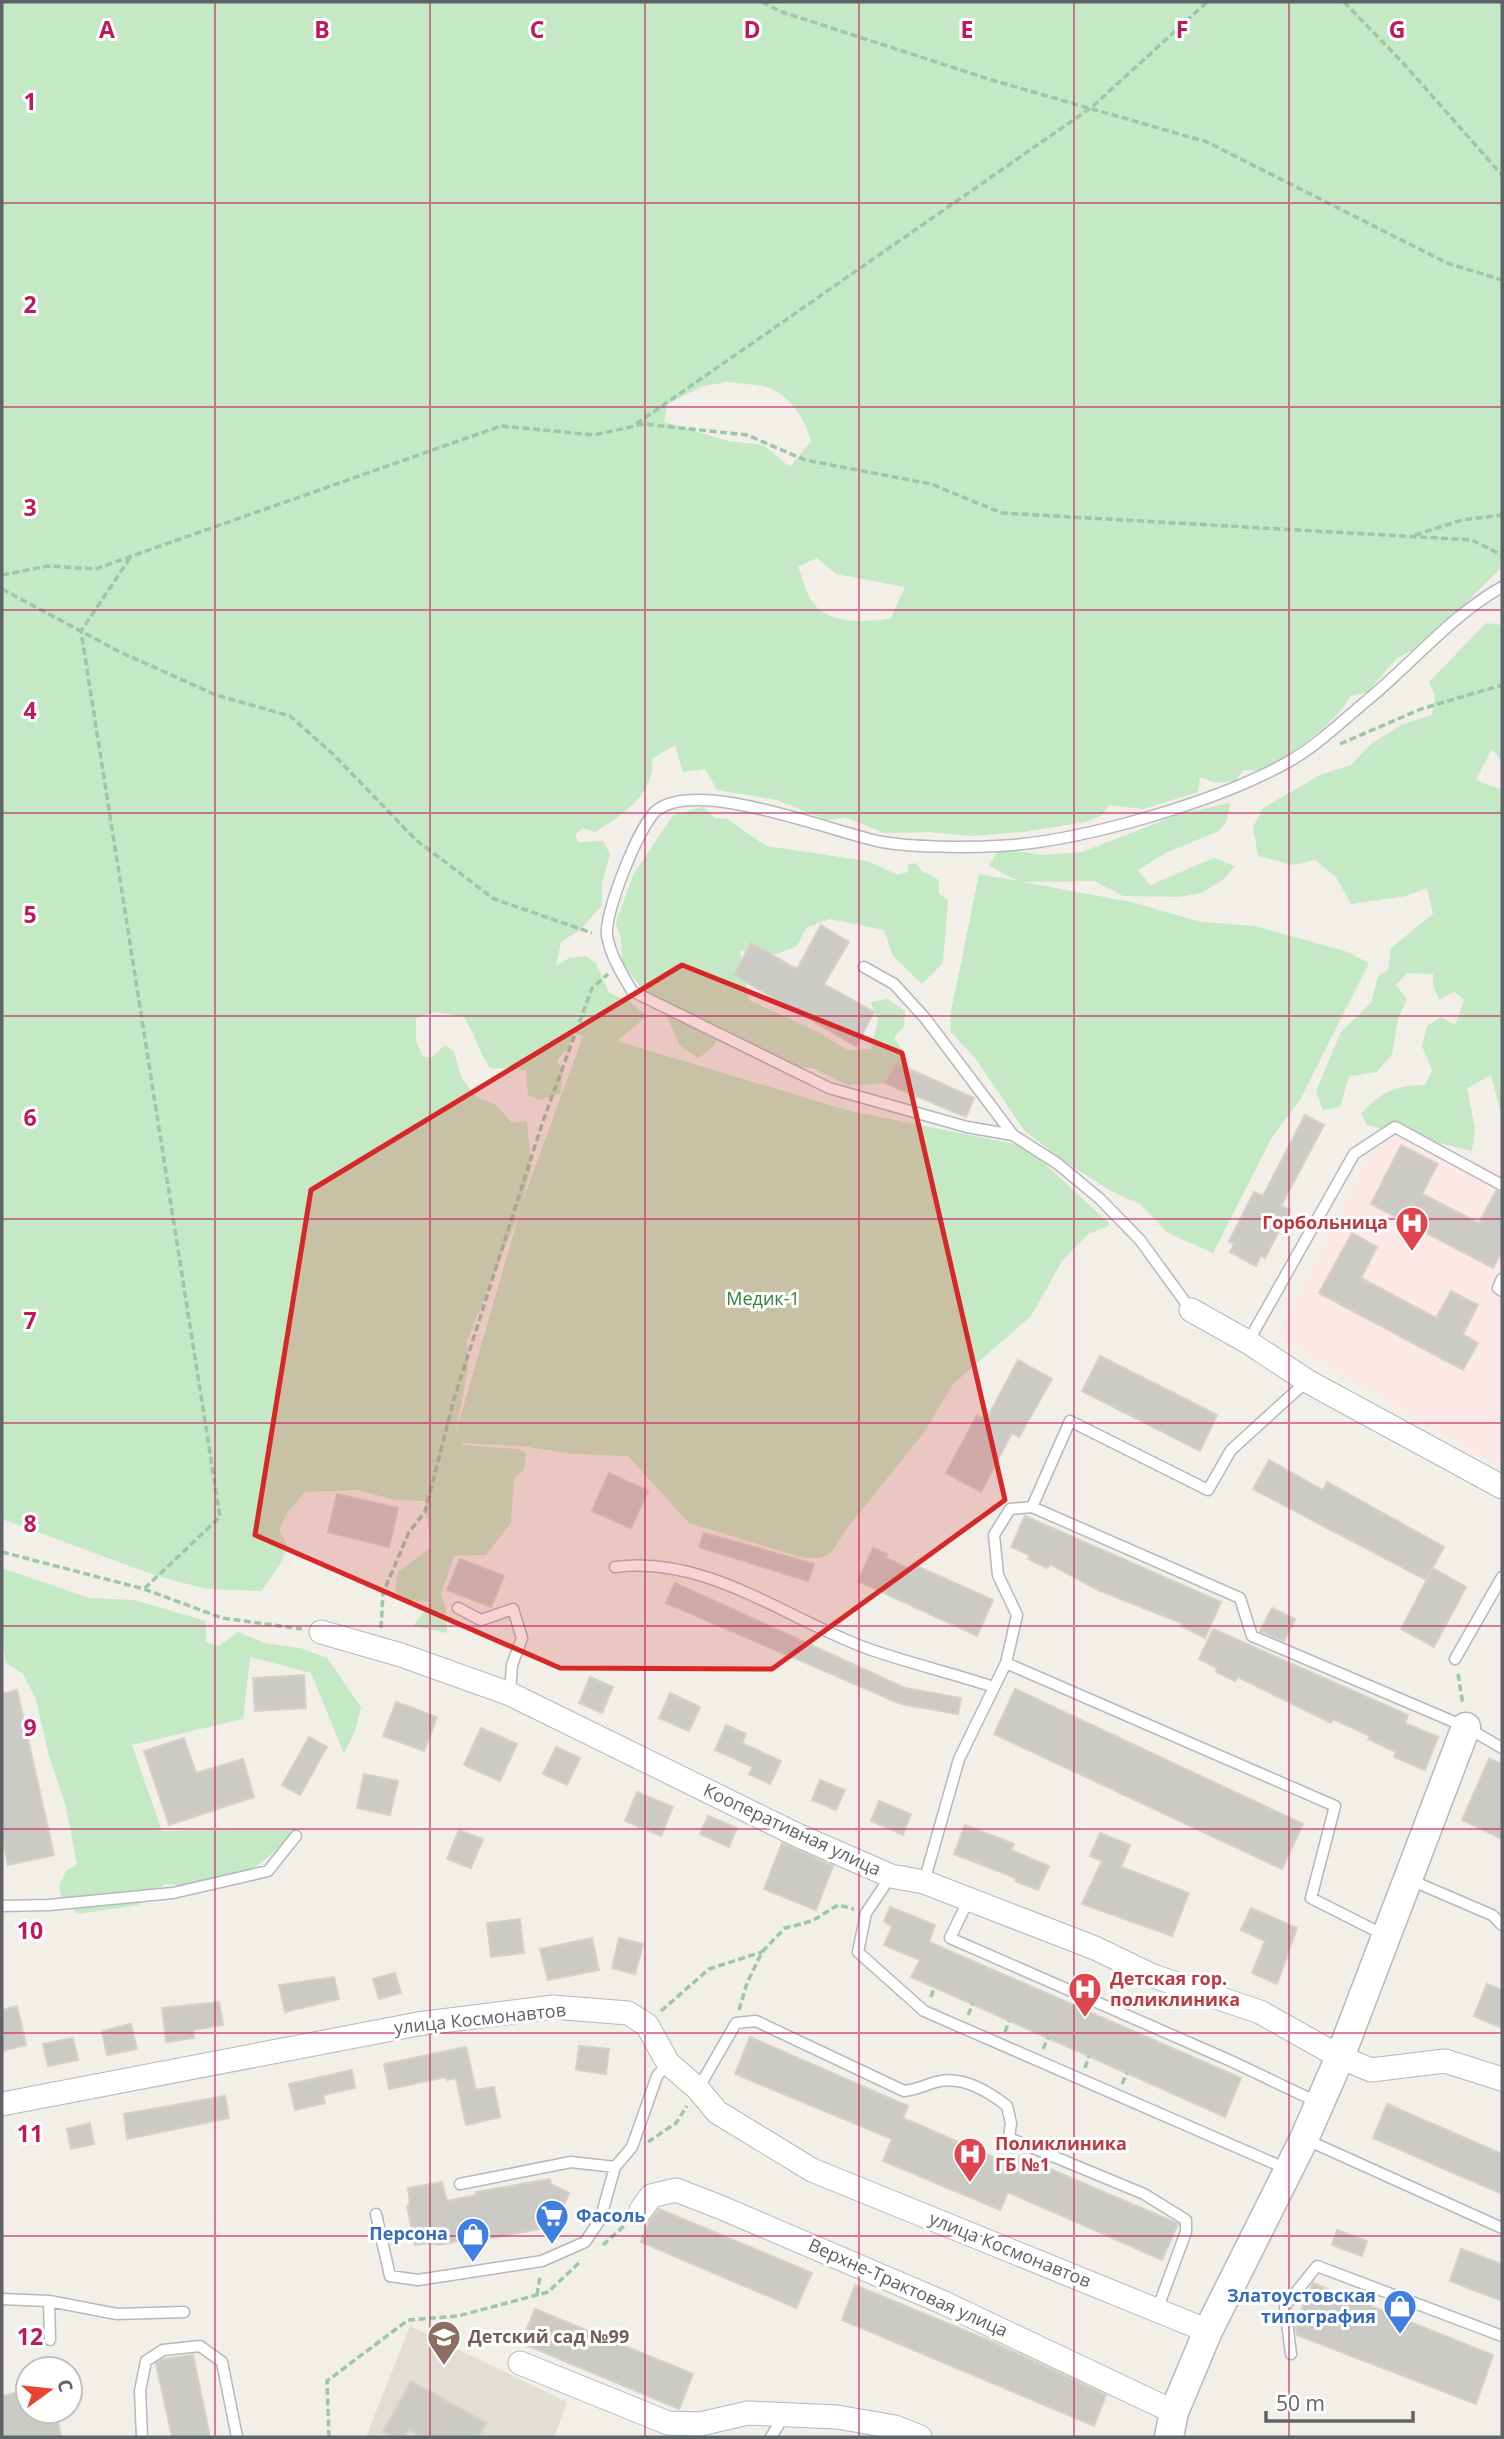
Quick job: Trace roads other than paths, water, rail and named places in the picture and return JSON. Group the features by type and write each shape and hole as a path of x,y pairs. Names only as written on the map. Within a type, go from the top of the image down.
{"street":[{"path":"1191,1310 1248,1342 1307,1381 1502,1487"},
{"name":"Кооперативная улица","path":"321,1632 380,1649 510,1694 797,1835 891,1877 924,1882 1096,1948 1153,1976 1260,2012 1340,2057 1371,2070 1445,2061 1502,2079"},
{"path":"1171,2424 1208,2331 1304,2139 1340,2057 1466,1727"},
{"name":"улица Космонавтов","path":"2,2104 418,2024 553,2007 628,2013 647,2025 668,2063 698,2089 717,2112 812,2170 1208,2331"},
{"name":"Верхне-Трактовая улица","path":"642,2210 651,2196 676,2190 720,2207 943,2302 1171,2424"},
{"path":"520,2363 668,2423 700,2424 748,2413 837,2417 895,2427 920,2437"}],"lane":[{"path":"1013,1135 967,1128 829,1088 632,991 618,967 607,933 634,846 657,810 688,799 734,803 885,842 996,846 1085,833 1178,807 1252,780 1290,761 1365,702 1475,602 1502,587"},
{"path":"864,967 894,984 925,1018 1013,1135 1058,1164 1100,1199 1140,1240 1191,1310"},
{"path":"1248,1342 1353,1154 1364,1147 1395,1128 1502,1185"},
{"path":"1502,1279 1498,1288 1502,1291"},
{"path":"1032,1507 1070,1421 1208,1490 1231,1451 1307,1381"},
{"path":"924,1882 959,1759 1006,1663 1017,1615 998,1575 994,1535 1010,1509 1032,1507 1240,1598 1252,1636 1466,1727 1502,1748"},
{"path":"615,1567 634,1564 701,1574 866,1648 994,1687"},
{"path":"1455,1659 1502,1577"},
{"path":"458,1608 481,1620 513,1609 522,1637 512,1665 510,1694"},
{"path":"1006,1663 1335,1806 1311,1898 1386,1936"},
{"path":"2,1906 49,1905 173,1893 268,1871 296,1836"},
{"path":"891,1877 866,1913 858,1952 924,2011 1287,2169"},
{"path":"1408,1879 1492,1915 1502,1925"},
{"path":"969,1899 950,1938 1231,2061 1320,2104"},
{"path":"698,2089 736,2023 755,2021 904,2091 939,2081 961,2082 985,2089 1007,2106 1011,2123 1009,2138 1144,2194 1186,2220 1186,2232 1157,2310"},
{"path":"376,2214 390,2276 418,2280 542,2261 585,2242 600,2220 615,2167 632,2147 657,2076 668,2063"},
{"path":"1304,2139 1502,2228"},
{"path":"460,2184 571,2162 615,2167"},
{"path":"1291,2354 1285,2306 1317,2266 1502,2336"},
{"path":"2,2299 49,2301 117,2314 184,2312"},
{"path":"49,2301 50,2340"},
{"path":"142,2437 140,2391 146,2361 163,2350 200,2346 222,2362 237,2437"},
{"path":"771,2437 784,2416"}],"place":[{"name":"Горбольница","path":"1412,1253"},
{"name":"Детская гор. поликлиника","path":"1085,2019"},
{"name":"Поликлиника ГБ №1","path":"970,2184"},
{"name":"Фасоль","path":"552,2246"},
{"name":"Персона","path":"473,2264"},
{"name":"Златоустовская типография","path":"1400,2336"},
{"name":"Детский сад №99","path":"444,2367"}],"park label":[{"name":"Медик-1","path":"763,1299"}]}
